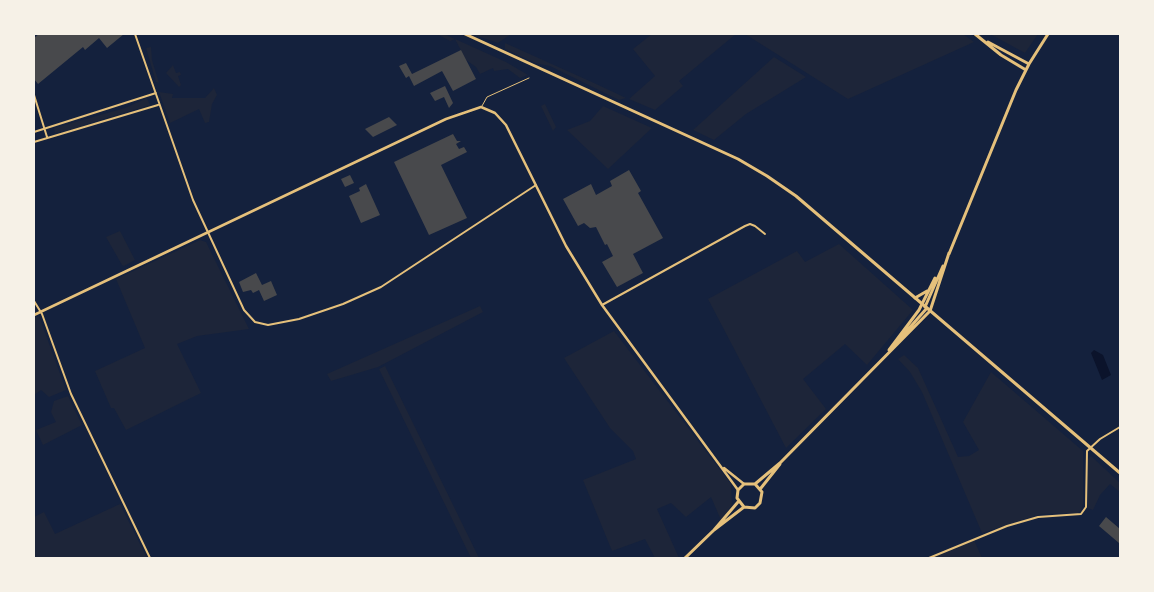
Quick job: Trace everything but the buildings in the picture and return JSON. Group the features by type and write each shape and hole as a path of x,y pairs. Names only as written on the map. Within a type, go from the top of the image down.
{"main road":[{"path":"465,34 752,166 796,196 1120,473"},
{"path":"975,34 1029,64"},
{"path":"755,484 780,463 886,354 901,342 927,308 1026,70 1048,34"},
{"path":"983,39 1001,55 1026,70"},
{"path":"886,354 919,310 949,253"},
{"path":"915,298 928,291"},
{"path":"761,489 780,463"},
{"path":"685,558 714,530 738,502 738,490 744,484 755,484 761,489 760,503 755,508 744,507 738,502"},
{"path":"714,530 744,507"}],"street":[{"path":"135,34 180,166 206,233 249,318 261,324 282,324 323,312 381,286 536,185"},
{"path":"34,132 156,94"},
{"path":"34,95 48,137"},
{"path":"34,142 160,104"},
{"path":"34,315 446,119 481,107 495,113 506,125 566,246 602,305 738,490"},
{"path":"602,305 745,226 750,224 765,234"},
{"path":"34,301 40,312 71,394 150,558"},
{"path":"929,558 1008,526 1038,517 1081,514 1086,507 1085,458 1090,447 1120,427"},
{"path":"720,465 736,480 744,484"}],"lane":[{"path":"481,107 487,97 529,78"}],"shaded area":[{"path":"437,34 444,34 506,62 528,75 520,78 508,69 494,71 493,68 480,74 476,67 466,60 455,39 450,41"},
{"path":"471,34 511,34 498,43"},
{"path":"652,34 736,34 679,81 683,86 655,110 629,99 655,76 633,49"},
{"path":"745,34 963,34 974,42 848,99"},
{"path":"990,34 1038,34 1025,53"},
{"path":"505,43 626,98 619,100 550,66 535,63 505,49"},
{"path":"151,47 152,60 159,83 156,82 146,48"},
{"path":"774,57 806,77 746,114 714,140 693,130"},
{"path":"173,65 176,73 180,72 181,75 178,76 181,85 179,87 166,73"},
{"path":"214,88 217,95 212,104 209,122 205,123 199,109 170,123 159,92 173,94 172,98 205,98"},
{"path":"147,98 150,105 82,127 55,133 54,128 125,108"},
{"path":"545,104 556,127 553,131 541,106"},
{"path":"603,106 652,128 608,169 567,130 590,121"},
{"path":"120,231 135,260 124,266 106,237"},
{"path":"200,240 206,242 249,329 197,336 177,344 201,393 126,430 114,408 111,408 95,371 145,348 116,279"},
{"path":"839,244 913,310 867,365 845,344 803,379 826,409 786,448 708,299 797,251 805,262"},
{"path":"480,306 483,312 378,367 331,381 327,374"},
{"path":"39,316 66,390 49,397 41,390 34,395 34,318"},
{"path":"614,331 731,484 732,505 721,520 711,497 686,517 671,503 657,509 679,558 655,558 645,539 612,551 583,480 636,459 633,451 610,428 564,358"},
{"path":"1094,350 1103,355 1111,375 1102,380 1091,353"},
{"path":"904,355 918,368 958,457 969,456 979,450 963,422 991,372 1083,451 1083,504 1081,511 1078,513 1041,514 982,533 922,392 910,372 898,359"},
{"path":"385,366 479,558 471,558 379,369"},
{"path":"68,396 82,425 43,445 36,430 56,422 51,412 54,401"},
{"path":"1091,456 1120,483 1120,492 1110,484 1100,495 1093,510 1088,508 1088,459"},
{"path":"120,504 147,558 34,558 34,517 44,512 55,534"},
{"path":"974,540 982,558 933,558"}]}
